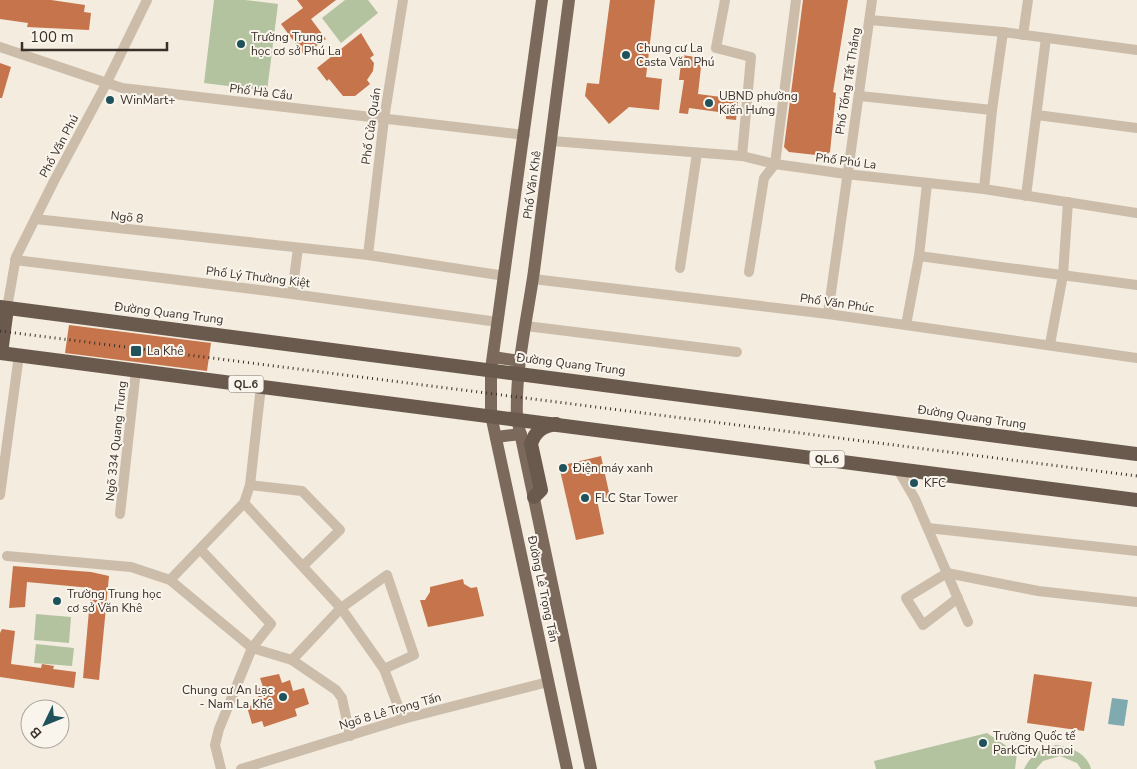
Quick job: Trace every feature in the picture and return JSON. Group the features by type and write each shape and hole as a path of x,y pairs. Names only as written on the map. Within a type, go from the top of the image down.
{"highway":[{"path":"0,353 4,308"},
{"name":"Đường Quang Trung","path":"4,308 492,363 1137,454"},
{"name":"QL.6","path":"0,353 558,423 1137,500"},
{"path":"534,497 541,490 531,444 533,438 545,426 558,423"}],"main road":[{"name":"Phố Văn Khê","path":"491,415 492,363 525,135 542,0"},
{"name":"Phố Văn Khê","path":"517,418 519,367 552,140 569,0"},
{"name":"Đường Lê Trọng Tấn","path":"491,415 567,769"},
{"name":"Đường Lê Trọng Tấn","path":"517,418 591,769"},
{"path":"496,437 521,434"}],"street":[{"name":"Phố Văn Phú","path":"4,308 15,260 147,0"},
{"name":"Phố Cửa Quán","path":"368,256 384,119 403,0"},
{"path":"725,0 716,48 751,57 742,156"},
{"path":"749,272 764,178 775,164 796,0"},
{"name":"Phố Tống Tất Thắng","path":"828,314 846,174 860,96 872,0"},
{"path":"1023,35 1028,0"},
{"path":"870,20 1003,32 1137,50"},
{"path":"984,189 992,110 1003,32"},
{"path":"1026,196 1046,38"},
{"name":"Phố Hà Cầu","path":"0,47 122,88 525,135"},
{"path":"860,96 992,110"},
{"path":"1037,115 1137,128"},
{"name":"Phố Phú La","path":"552,140 742,156 775,164 927,184 984,189 1137,213"},
{"path":"680,268 697,153"},
{"path":"906,326 919,256 927,184"},
{"path":"1050,344 1063,275 1068,202"},
{"name":"Ngõ 8","path":"35,219 368,256 505,276"},
{"path":"292,294 298,248"},
{"path":"919,256 1137,286"},
{"name":"Phố Lý Thường Kiệt","path":"15,260 292,294 498,322"},
{"name":"Phố Văn Phúc","path":"533,279 828,314 1050,344 1137,358"},
{"path":"526,326 737,352"},
{"path":"0,495 19,355"},
{"name":"Ngõ 334 Quang Trung","path":"120,514 136,370"},
{"path":"170,580 244,503 250,485 261,386"},
{"path":"897,468 928,528 968,622"},
{"path":"250,485 302,491 340,530 304,565"},
{"path":"244,503 304,565 341,608 384,669 404,719"},
{"path":"928,528 1137,551"},
{"path":"200,550 271,624 252,648 219,730 215,745 221,769"},
{"path":"7,556 131,567 170,580 252,648 292,660 336,690 342,698 350,736"},
{"path":"958,598 923,625 906,598 947,573 1038,591 1137,602"},
{"path":"292,660 341,608 386,575 414,656 384,669"},
{"name":"Ngõ 8 Lê Trọng Tấn","path":"241,769 404,719 548,682"}],"green space":[{"name":"Trường Trung học cơ sở Phú La","path":"214,0 245,0 278,4 267,91 204,83"},
{"path":"345,0 368,0 378,13 341,43 322,18"},
{"path":"36,614 71,617 69,643 34,640"},
{"path":"36,644 74,648 72,666 34,663"},
{"name":"Trường Quốc tế ParkCity Hanoi","path":"987,733 1017,753 1015,769 876,769 874,761"},
{"path":"1056,745 1067,747 1082,755 1089,763 1091,769 1081,769 1077,763 1060,756 1043,761 1036,769 1024,769 1037,753 1045,748"}],"water":[{"path":"1112,698 1128,700 1124,726 1108,724"}],"building":[{"path":"0,0 51,0 85,5 84,12 91,13 89,30 27,27 28,23 0,19"},
{"path":"297,0 336,0 311,19 326,39 304,55 281,24 303,8"},
{"name":"Chung cư La Casta Văn Phú","path":"610,0 655,0 646,77 662,79 659,110 629,107 609,124 585,96 587,83 599,84"},
{"path":"803,0 848,0 833,92 836,93 830,152 825,156 789,152 784,147"},
{"path":"361,33 374,55 370,58 374,63 373,71 367,80 370,84 355,96 343,96 329,79 327,81 317,68"},
{"name":"UBND phường Kiến Hưng","path":"682,55 702,58 698,94 729,98 730,94 739,95 736,120 726,119 726,113 689,108 688,114 679,113 684,80 679,80"},
{"path":"0,63 11,67 2,98 0,98"},
{"path":"69,325 211,343 207,371 65,353"},
{"name":"FLC Star Tower","path":"601,456 610,497 597,500 604,534 576,540 559,466"},
{"path":"13,566 91,572 109,576 99,680 83,678 91,588 27,582 25,607 9,608"},
{"path":"463,579 464,584 471,588 477,587 484,616 428,627 420,600 425,600 430,592 430,587"},
{"path":"2,629 15,631 11,664 41,668 42,664 54,666 53,669 76,672 74,688 0,677 0,633"},
{"name":"Chung cư An Lạc - Nam La Khê","path":"279,674 282,683 290,680 293,691 304,688 309,704 295,709 297,716 264,727 262,721 252,724 247,707 260,702 256,689 263,687 260,678"},
{"path":"1034,674 1092,682 1084,731 1027,723"}],"railway":[{"path":"0,331 1137,476"}],"place":[{"name":"Trường Trung học cơ sở Phú La","path":"241,44"},
{"name":"Chung cư La Casta Văn Phú","path":"626,55"},
{"name":"WinMart+","path":"110,100"},
{"name":"UBND phường Kiến Hưng","path":"709,103"},
{"name":"La Khê","path":"136,351"},
{"name":"Điện máy xanh","path":"563,468"},
{"name":"KFC","path":"914,483"},
{"name":"FLC Star Tower","path":"585,498"},
{"name":"Trường Trung học cơ sở Văn Khê","path":"57,601"},
{"name":"Chung cư An Lạc - Nam La Khê","path":"283,697"},
{"name":"Trường Quốc tế ParkCity Hanoi","path":"983,743"}]}
